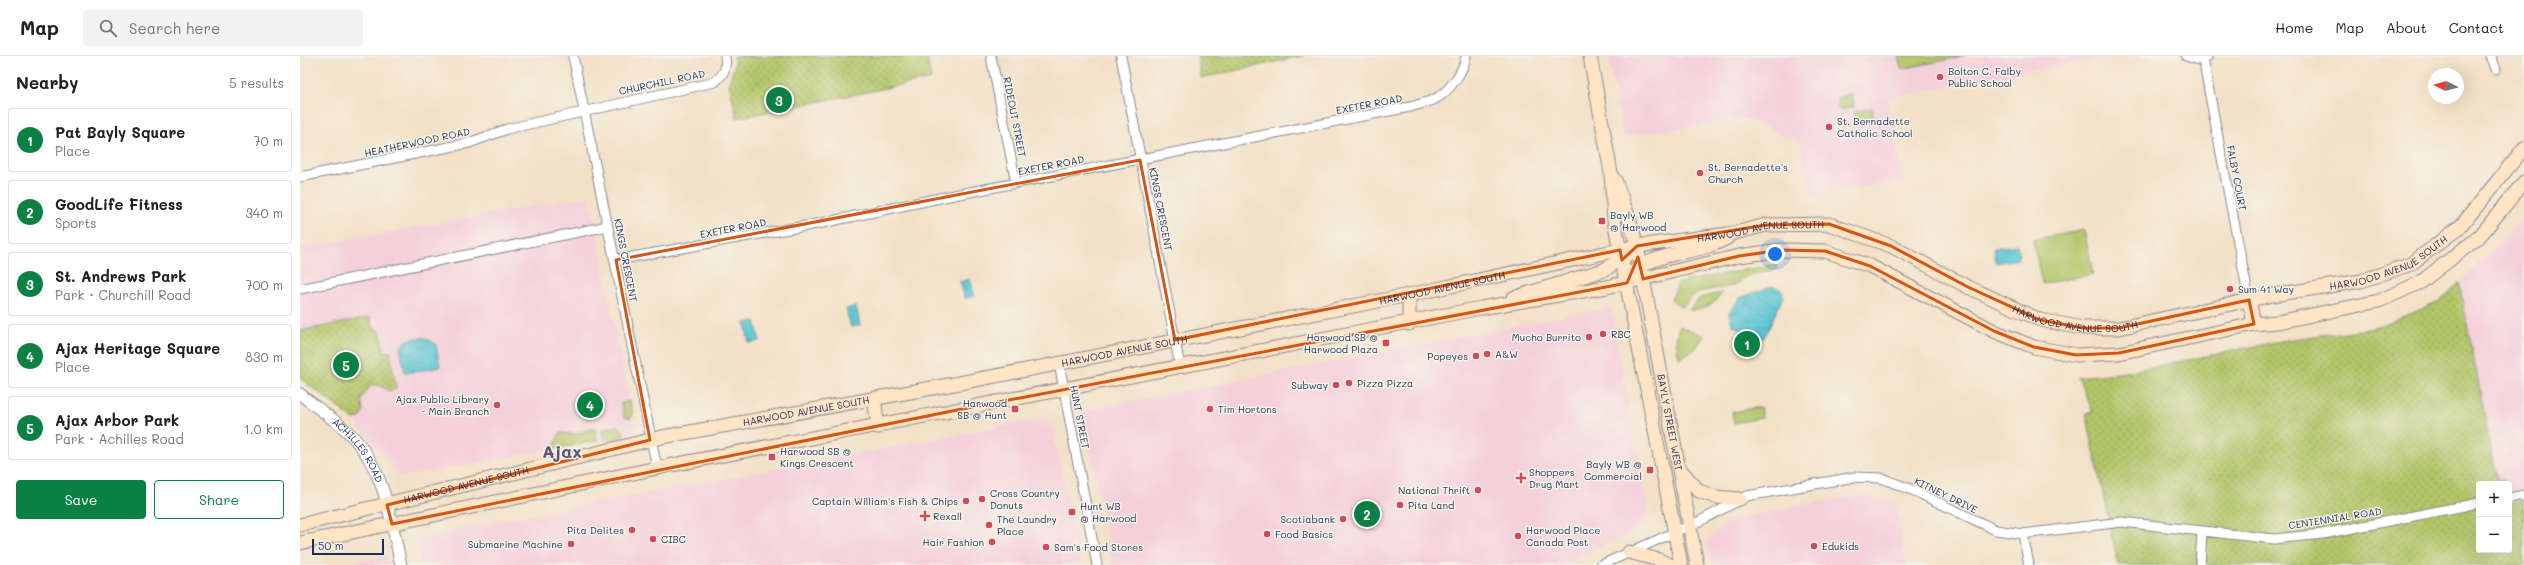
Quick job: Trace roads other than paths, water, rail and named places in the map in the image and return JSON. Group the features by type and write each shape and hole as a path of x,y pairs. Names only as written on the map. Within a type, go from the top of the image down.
{"main road":[{"path":"1590,56 1611,173"},
{"name":"HARWOOD AVENUE SOUTH","path":"300,525 651,440 1621,255 1637,246 1735,233 1766,225 1829,224 1891,246 1968,287 2040,320 2082,328 2119,328 2249,300 2361,281 2411,264 2461,226 2524,148"},
{"name":"BAYLY STREET WEST","path":"1611,173 1622,197 1637,246 1688,526 1697,565"},
{"name":"BAYLY STREET WEST","path":"1611,173 1614,220 1627,283 1651,418 1676,532 1681,565"},
{"path":"1627,283 1631,274 1739,256 1782,250 1825,251 1870,266 1994,331 2034,346 2076,355 2118,353 2254,324 2278,322 2379,301 2421,282 2480,237 2524,182"},
{"path":"1641,272 1654,260 1716,244 1735,233"},
{"path":"1481,308 1604,270 1621,255"},
{"name":"HARWOOD AVENUE SOUTH","path":"300,543 657,468 878,427 1180,367 1409,324 1481,308 1627,283"},
{"path":"1409,295 1409,324"},
{"path":"2249,300 2254,324"},
{"path":"874,398 878,427"},
{"path":"1678,467 1698,492 1716,497 1740,499"},
{"path":"1629,552 1659,560 1670,565"}],"street":[{"name":"KINGS CRESCENT","path":"573,56 616,260 620,290 657,468"},
{"name":"CHURCHILL ROAD","path":"584,112 715,82 722,76 726,66 724,56"},
{"name":"RIDEOUT STREET","path":"991,56 1016,183"},
{"name":"KINGS CRESCENT","path":"1121,56 1180,367"},
{"name":"EXETER ROAD","path":"616,260 822,223 1016,183 1410,107 1435,99 1451,85 1465,62 1466,56"},
{"name":"FALBY COURT","path":"2186,56 2192,59 2206,58 2249,300"},
{"path":"2490,56 2496,69"},
{"name":"HEATHERWOOD ROAD","path":"300,177 430,152 469,143 507,129 584,112"},
{"path":"300,289 608,226"},
{"name":"HUNT STREET","path":"1059,363 1079,476 1097,565"},
{"name":"ACHILLES ROAD","path":"300,394 337,423 363,449 372,464 387,505 401,565"},
{"name":"KITNEY DRIVE","path":"1601,565 1676,532 1747,496 1855,477 1881,478 1910,489 1996,530 2023,534 2109,522 2202,532"},
{"path":"2512,497 2524,495"},
{"name":"CENTENNIAL ROAD","path":"2202,532 2274,539 2322,534 2476,504"},
{"path":"2200,565 2202,532"},
{"path":"2023,534 2029,565"}],"water":[{"path":"2017,245 2019,259 1996,263 1994,248"},
{"path":"970,279 975,296 965,298 960,282"},
{"path":"1773,286 1780,289 1783,293 1782,299 1764,338 1759,338 1732,325 1729,312 1740,298"},
{"path":"856,306 860,325 851,327 846,309"},
{"path":"755,321 760,341 749,343 745,323"},
{"path":"415,338 425,338 436,344 440,367 405,373 400,348 406,341"}],"place":[{"name":"Bolton C. Falby Public School","path":"1940,77"},
{"name":"St. Andrews Park","path":"779,100"},
{"name":"St. Bernadette Catholic School","path":"1829,127"},
{"name":"St. Bernadette's Church","path":"1700,173"},
{"name":"Bayly WB @ Harwood","path":"1602,221"},
{"name":"Sum 41 Way","path":"2230,289"},
{"name":"RBC","path":"1603,334"},
{"name":"Mucho Burrito","path":"1589,337"},
{"name":"Harwood SB @ Harwood Plaza","path":"1386,343"},
{"name":"Pat Bayly Square","path":"1747,344"},
{"name":"A&W","path":"1487,354"},
{"name":"Popeyes","path":"1476,356"},
{"name":"Ajax Arbor Park","path":"346,365"},
{"name":"Pizza Pizza","path":"1349,383"},
{"name":"Subway","path":"1336,385"},
{"name":"Ajax Public Library - Main Branch","path":"497,405"},
{"name":"Ajax Heritage Square","path":"590,405"},
{"name":"Harwood SB @ Hunt","path":"1015,409"},
{"name":"Tim Hortons","path":"1210,409"},
{"name":"Harwood SB @ Kings Crescent","path":"772,457"},
{"name":"Bayly WB @ Commercial","path":"1650,470"},
{"name":"Shoppers Drug Mart","path":"1521,478"},
{"name":"National Thrift","path":"1478,490"},
{"name":"Cross Country Donuts","path":"982,499"},
{"name":"Captain William's Fish & Chips","path":"966,501"},
{"name":"Pita Land","path":"1400,505"},
{"name":"Hunt WB @ Harwood","path":"1072,512"},
{"name":"GoodLife Fitness","path":"1367,514"},
{"name":"Rexall","path":"925,516"},
{"name":"Scotiabank","path":"1343,519"},
{"name":"The Laundry Place","path":"989,525"},
{"name":"Pita Delites","path":"632,530"},
{"name":"Food Basics","path":"1267,534"},
{"name":"Harwood Place Canada Post","path":"1518,536"},
{"name":"CIBC","path":"653,539"},
{"name":"Hair Fashion","path":"992,542"},
{"name":"Submarine Machine","path":"571,544"},
{"name":"Edukids","path":"1814,546"},
{"name":"Sam's Food Stores","path":"1046,547"}],"district":[{"name":"Ajax","path":"562,451"}]}
